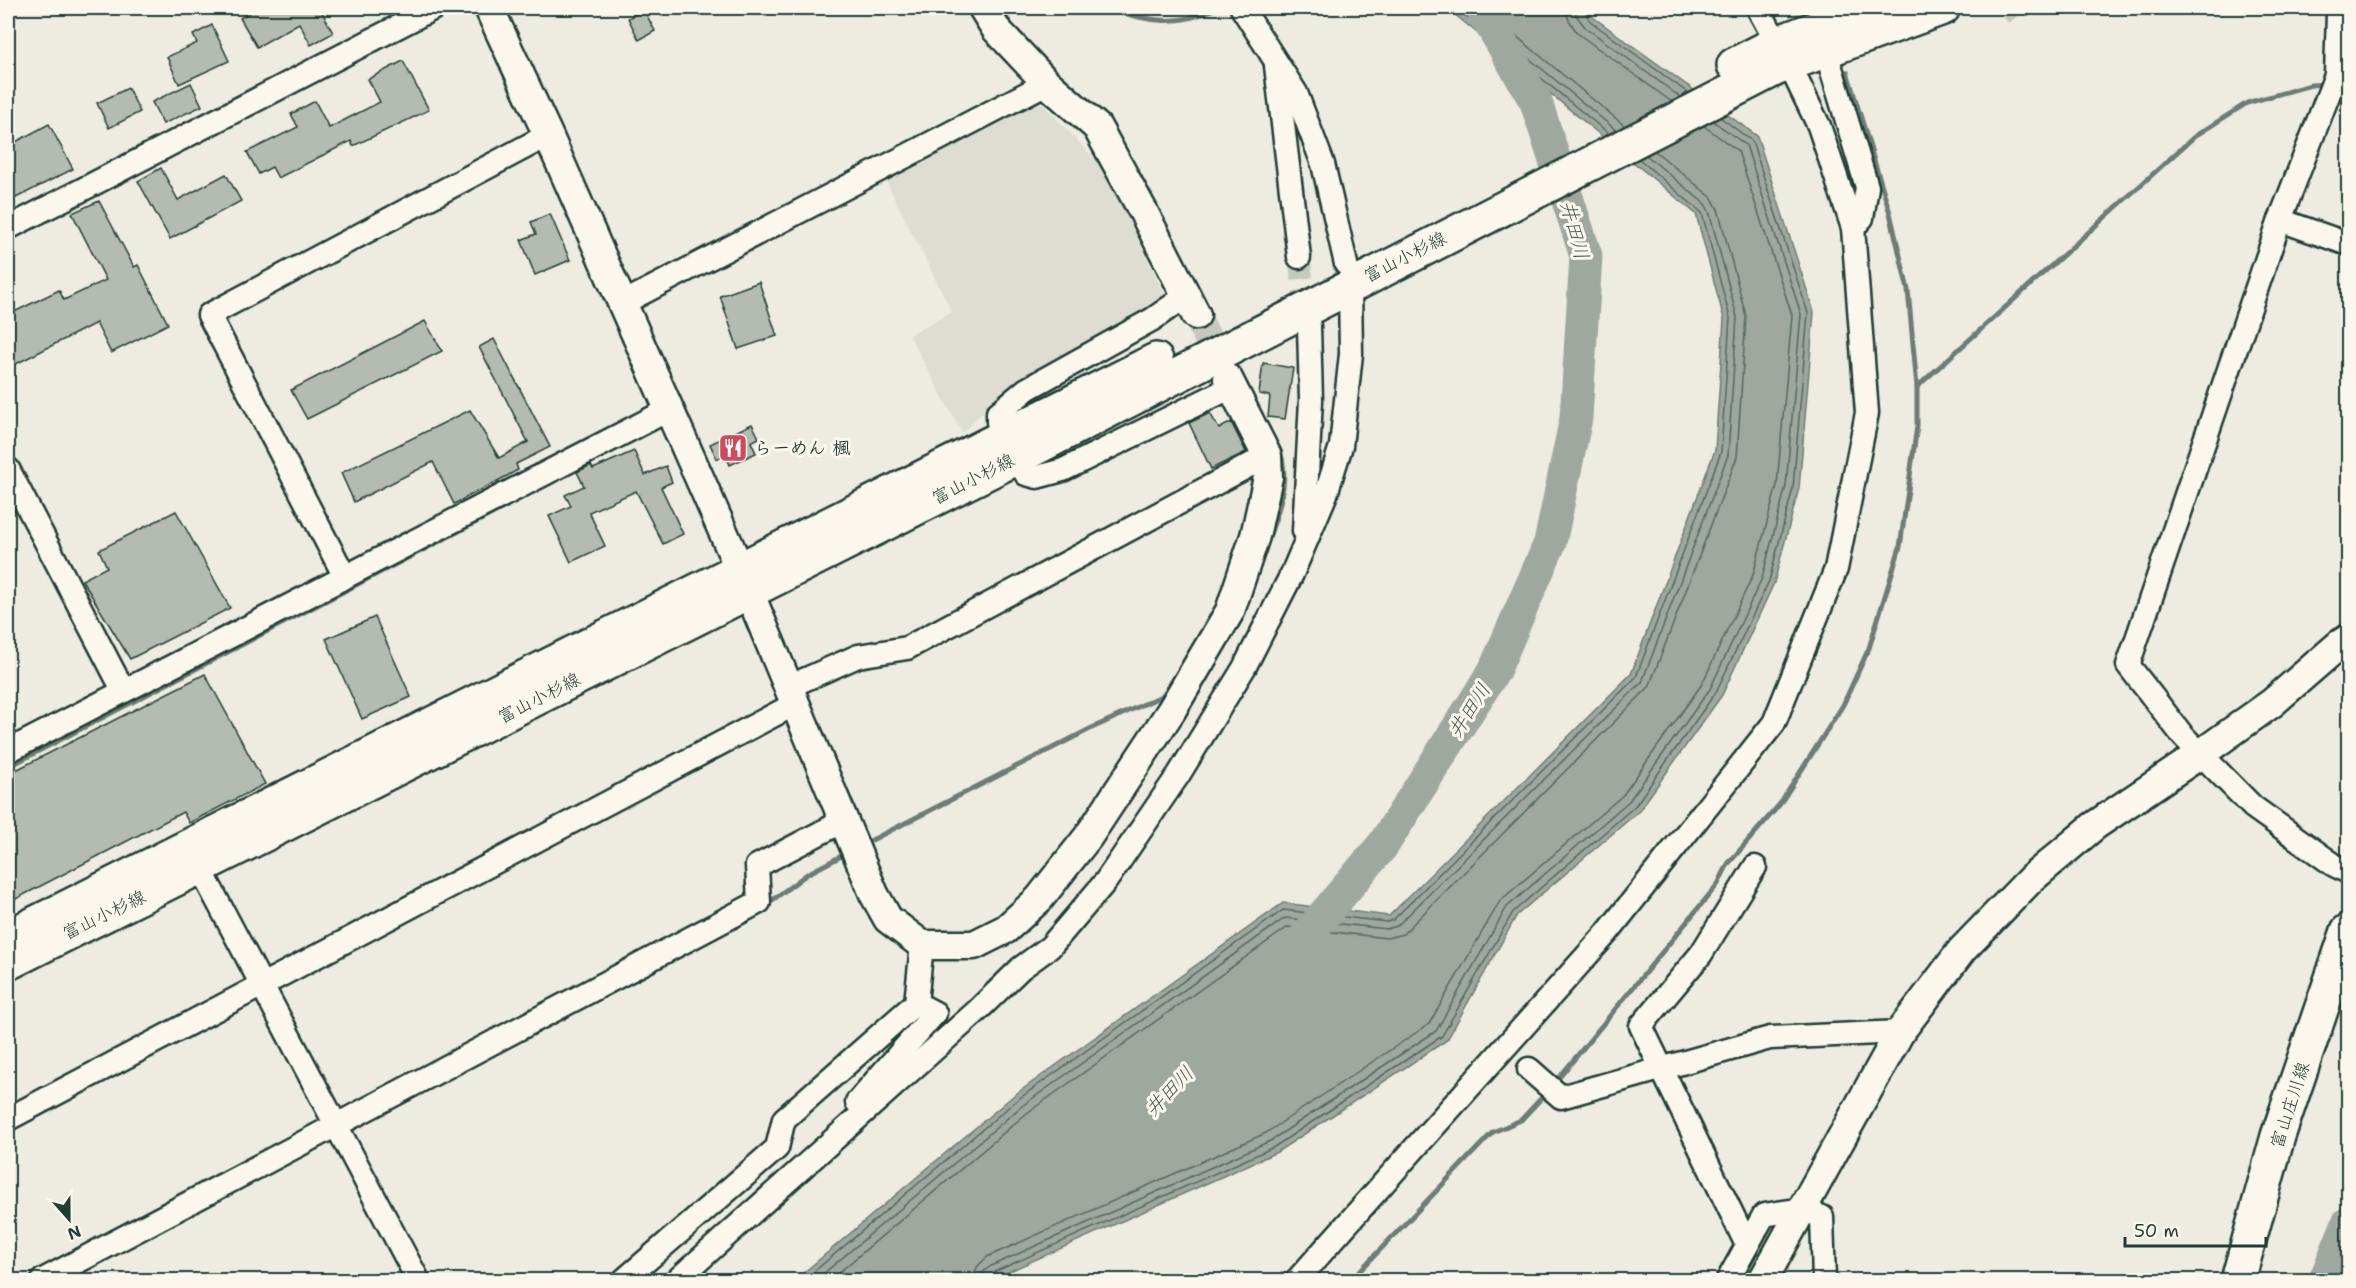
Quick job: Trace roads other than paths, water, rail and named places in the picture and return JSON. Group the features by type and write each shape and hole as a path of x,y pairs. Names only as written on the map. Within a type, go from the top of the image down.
{"main road":[{"name":"富山小杉線","path":"8,963 200,868 745,581 1869,8"},
{"name":"富山小杉線","path":"1776,57 1854,38 1942,8"},
{"name":"富山小杉線","path":"8,937 745,581"},
{"name":"富山庄川線","path":"2238,1281 2278,1136 2349,931"}],"street":[{"path":"8,228 434,8"},
{"path":"497,10 548,135 745,581 874,894 888,919 922,945 974,945 1006,929 1039,899 1088,837 1171,711 1230,611 1255,536 1268,477 1267,456 1230,383 1063,470 1037,477 1026,474 998,422 998,413 1028,390 1153,319 1191,305 1097,127 1047,83 996,29 983,8"},
{"path":"1297,1281 1606,933 1774,723 1836,568 1867,412 1853,228 1819,126 1776,57 1758,8"},
{"path":"2338,13 2342,71 2280,220 2128,665 2183,736 2253,807 2334,865 2349,872"},
{"path":"677,1281 977,1011 1021,968 1050,947 1106,881 1179,774 1244,668 1292,574 1326,494 1341,446 1351,354 1353,272 1323,164 1296,93 1246,15"},
{"path":"1275,61 1299,257"},
{"path":"1831,68 1867,187 1862,218 1853,228"},
{"path":"623,303 1047,83"},
{"path":"345,577 209,315 548,135"},
{"path":"2280,220 2349,244"},
{"path":"1303,548 1311,400 1309,326"},
{"path":"8,751 670,409"},
{"path":"8,1119 261,985 791,695 858,656 907,648 1267,456"},
{"path":"8,469 123,690"},
{"path":"1763,1281 1813,1213 1899,1032 1962,950 2031,879 2094,826 2272,703 2340,644 2349,639"},
{"path":"43,1281 759,902 757,866 843,821"},
{"path":"1747,1245 1641,1026 1701,954 1755,867"},
{"path":"200,868 418,1281"},
{"path":"624,1281 777,1148 784,1119 916,1003 922,945"},
{"path":"841,1133 855,1105 934,1012 916,1003"},
{"path":"1529,1070 1561,1097 1770,1038 1899,1032"},
{"path":"1813,1213 1824,1281"},
{"path":"1728,1281 1764,1215 1813,1213 1835,1233 1837,1281"}],"water":[{"path":"1447,8 1588,8 1593,17 1757,136 1814,312 1799,488 1774,583 1722,695 1639,811 1517,915 1447,1040 1277,1152 990,1280 795,1280 1013,1096 1283,903 1389,916 1631,674 1715,450 1724,319 1696,214"}],"waterway":[{"path":"1001,8 1012,27"},
{"path":"1114,8 1118,12 1156,20 1191,18 1216,8"},
{"name":"井田川","path":"1300,943 1383,845 1494,671 1550,543 1576,418 1586,256 1536,102 1481,8"},
{"path":"1553,1085 1718,884 1728,864 1780,804 1843,705 1869,648 1900,547 1917,426 1917,387 1908,290 1890,213 1847,72"},
{"path":"1917,387 2195,136 2247,103 2311,85 2326,84"},
{"path":"1267,542 1279,507 1284,482 1282,458 1278,447"},
{"path":"8,767 507,506"},
{"path":"862,845 1092,728 1168,693"},
{"path":"766,905 807,874 849,852"},
{"path":"1351,1280 1493,1132 1521,1120 1547,1092"},
{"path":"2325,1280 2348,1223"}],"tunnel":[{"path":"1803,8 1819,42"},
{"path":"2010,8 2017,16"},
{"path":"1299,257 1308,321"},
{"path":"1196,315 1226,374"}],"place":[{"name":"らーめん 楓","path":"733,448"}]}
